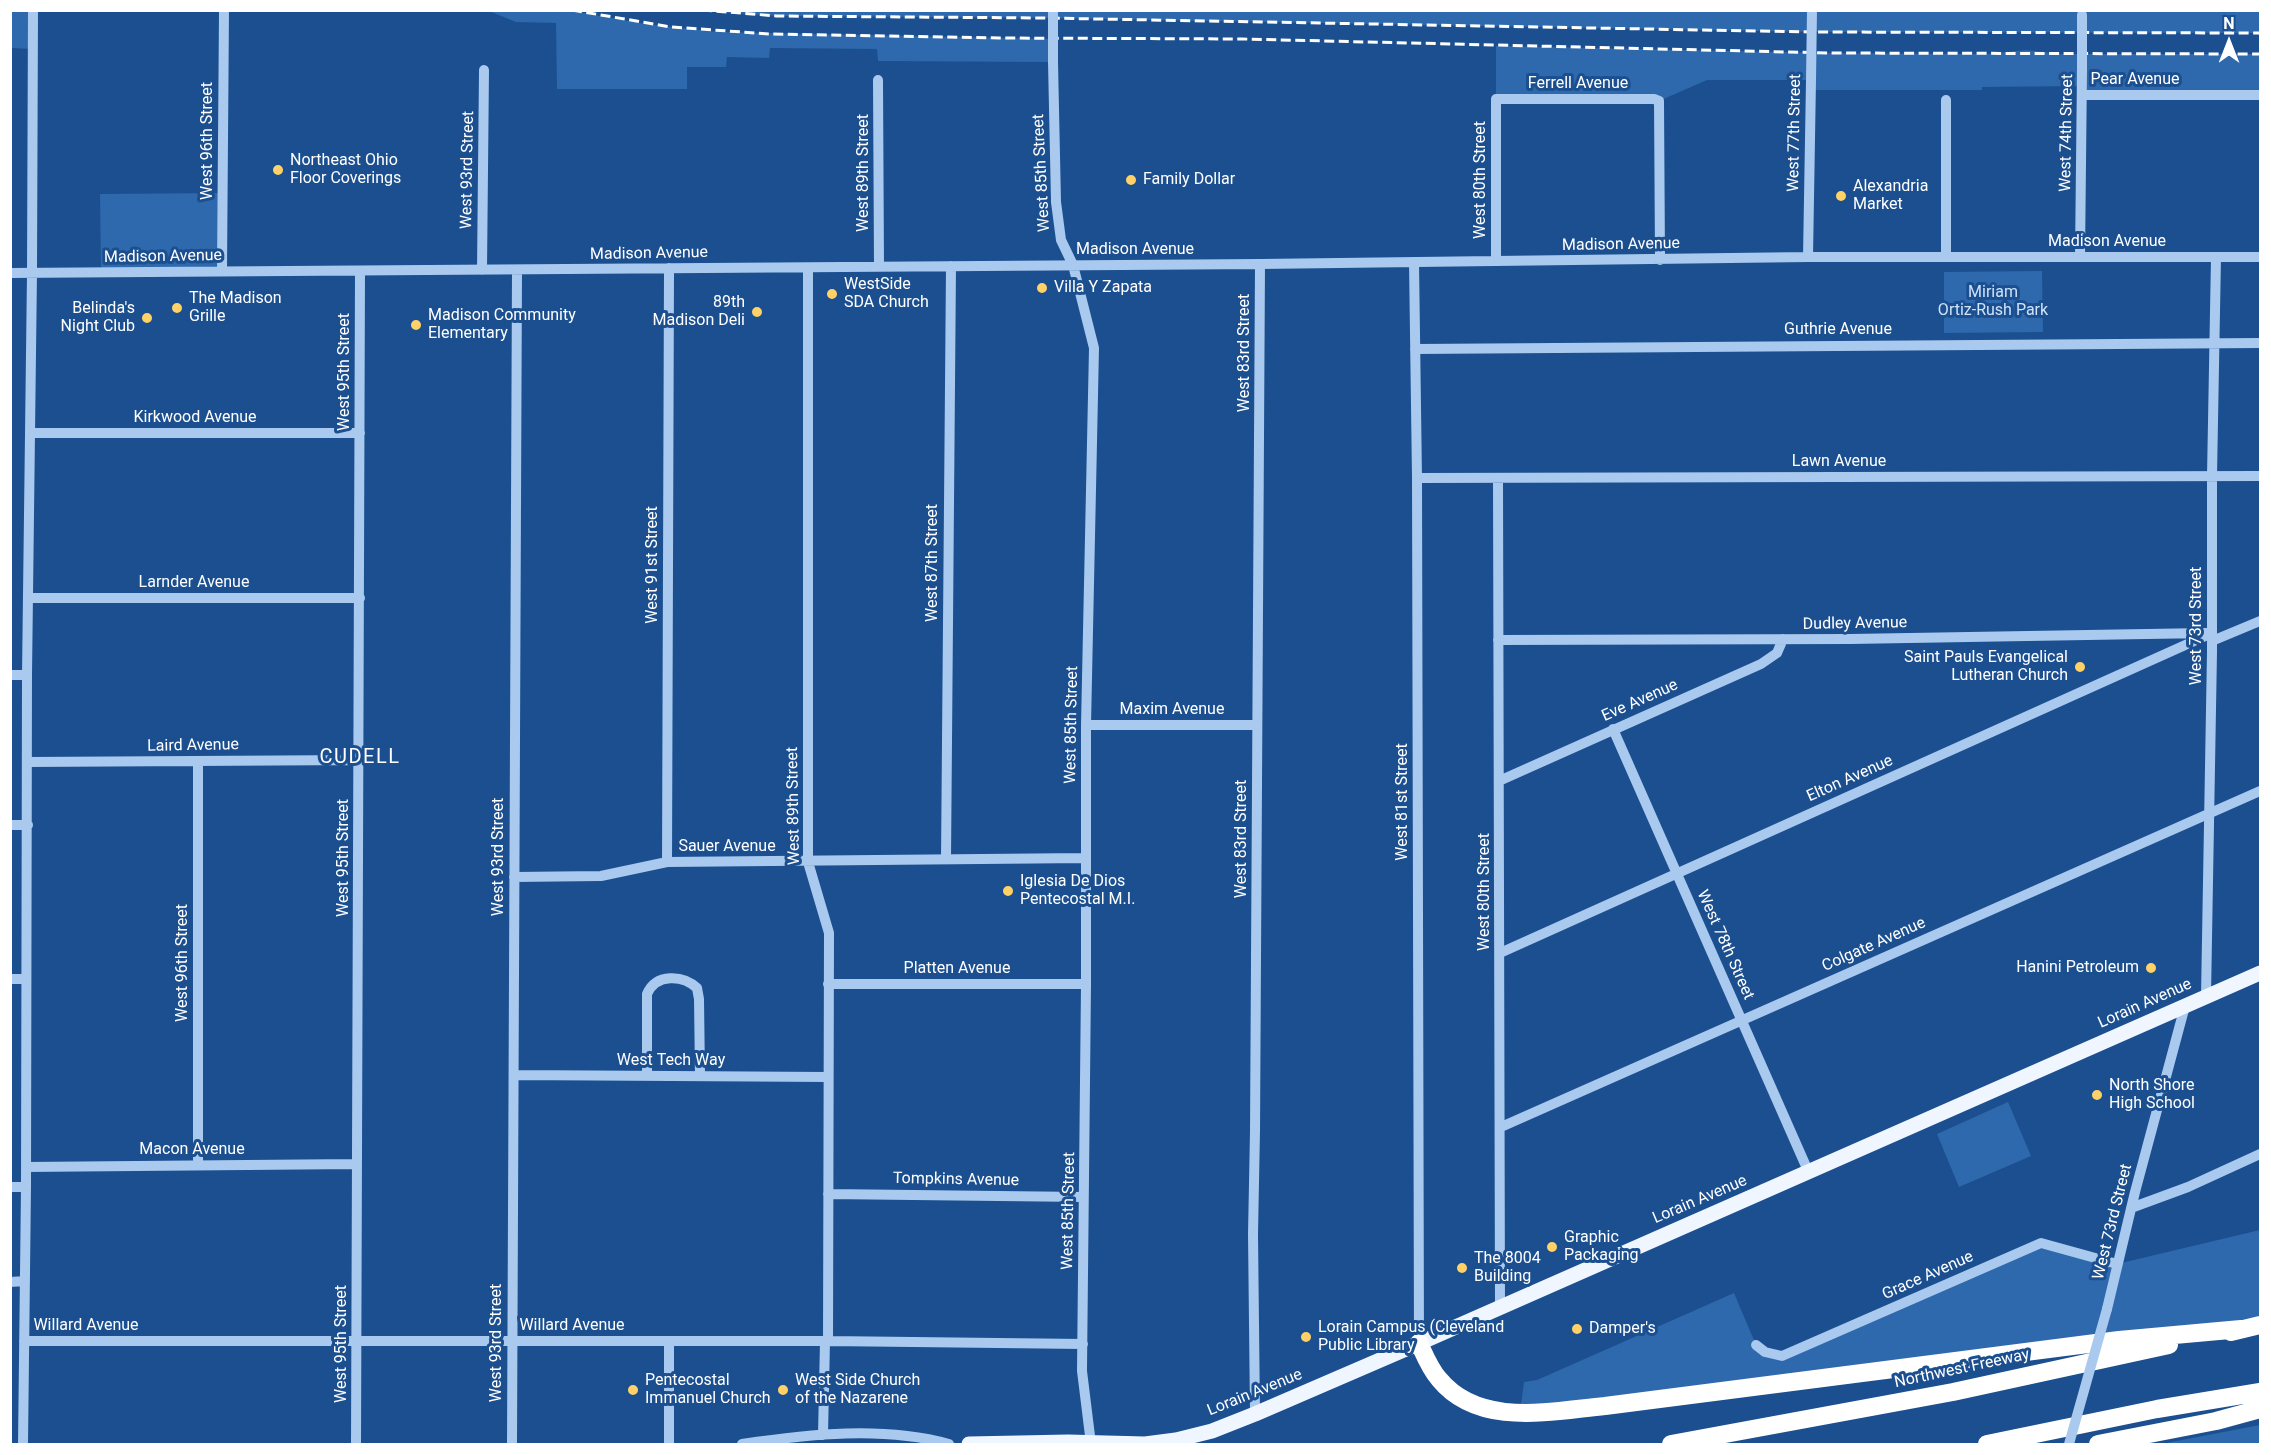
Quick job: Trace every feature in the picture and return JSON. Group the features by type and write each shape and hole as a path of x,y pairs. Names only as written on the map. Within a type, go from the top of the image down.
{"highway":[{"name":"Northwest Freeway","path":"1671,1444 1953,1392 2260,1325"},
{"path":"1419,1343 1431,1367 1441,1381 1456,1395 1490,1410 1520,1413 1605,1406 2119,1340 2241,1329"},
{"path":"1987,1444 2157,1409 2260,1392"},
{"path":"2098,1444 2216,1421 2260,1409"}],"main road":[{"name":"Lorain Avenue","path":"969,1444 1145,1444 1176,1440 1212,1431 1809,1173 2260,973"}],"street":[{"path":"23,1444 33,10"},
{"name":"West 96th Street","path":"222,271 224,10"},
{"name":"West 85th Street","path":"1053,10 1056,202 1060,240 1073,265 1094,348 1086,726 1082,1371 1090,1444"},
{"name":"West 77th Street","path":"1808,257 1812,10"},
{"name":"West 74th Street","path":"2080,257 2082,13"},
{"name":"West 93rd Street","path":"482,270 484,70"},
{"name":"West 89th Street","path":"878,80 879,266"},
{"name":"Pear Avenue","path":"2082,95 2260,95"},
{"name":"Ferrell Avenue","path":"1496,99 1654,99 1659,101 1660,260"},
{"name":"West 80th Street","path":"1496,99 1496,261"},
{"path":"1947,100 1947,257"},
{"name":"Madison Avenue","path":"10,273 1260,264 1808,257 2260,257"},
{"name":"West 73rd Street","path":"2206,996 2212,637 2213,343 2216,257"},
{"name":"West 81st Street","path":"1414,261 1418,478 1419,1343"},
{"name":"West 83rd Street","path":"1255,1414 1253,1234 1260,264"},
{"name":"West 87th Street","path":"946,860 951,266"},
{"name":"West 91st Street","path":"667,862 669,268"},
{"name":"West 89th Street","path":"808,268 808,862 829,933 827,1341 823,1435"},
{"name":"West 93rd Street","path":"512,1444 517,270"},
{"name":"West 95th Street","path":"356,1444 360,271"},
{"name":"Guthrie Avenue","path":"1415,349 2260,343"},
{"name":"Kirkwood Avenue","path":"30,433 360,433"},
{"name":"Lawn Avenue","path":"1418,478 2260,476"},
{"name":"West 80th Street","path":"1498,478 1500,1307"},
{"name":"Larnder Avenue","path":"29,598 360,598"},
{"name":"Elton Avenue","path":"1500,952 2212,637 2260,621"},
{"name":"Dudley Avenue","path":"1498,640 2212,637"},
{"name":"Eve Avenue","path":"1499,781 1761,664 1777,653 1783,639"},
{"path":"10,675 27,675"},
{"name":"Maxim Avenue","path":"1086,726 1257,726"},
{"name":"West 78th Street","path":"1613,729 1809,1173"},
{"name":"Laird Avenue","path":"28,762 359,760"},
{"name":"West 96th Street","path":"198,761 198,1165"},
{"name":"Colgate Avenue","path":"1501,1127 2260,791"},
{"path":"10,825 28,825"},
{"name":"Sauer Avenue","path":"513,877 601,876 667,862 1086,858"},
{"path":"647,1076 647,994 650,988 660,980 674,978 685,979 697,988 700,1076"},
{"path":"10,979 26,979"},
{"name":"Platten Avenue","path":"828,984 1086,984"},
{"name":"West 73rd Street","path":"2069,1444 2107,1309 2131,1208 2186,1006"},
{"name":"West Tech Way","path":"514,1075 828,1077"},
{"path":"2131,1208 2188,1187 2260,1154"},
{"name":"Macon Avenue","path":"26,1167 357,1164"},
{"path":"10,1188 26,1188"},
{"name":"Tompkins Avenue","path":"828,1194 1083,1197"},
{"name":"Grace Avenue","path":"1756,1345 1764,1352 1782,1356 2040,1243 2117,1264"},
{"path":"10,1282 25,1281"},
{"name":"Willard Avenue","path":"24,1341 827,1341 1083,1344"},
{"path":"669,1341 669,1444"},
{"path":"10,1403 23,1402"},
{"path":"742,1444 823,1435 911,1436 949,1444"}],"green space":[{"path":"2260,10 2260,33 1812,32 1044,18 777,16 702,11"},
{"path":"11,11 33,11 32,49 11,48"},
{"path":"489,11 572,11 645,24 718,32 1053,39 1053,62 878,61 877,49 770,48 769,58 727,57 726,67 687,67 687,89 557,89 556,23 516,22"},
{"path":"1496,46 1830,53 1988,54 2026,50 2061,54 2260,54 2260,95 2082,95 2082,86 1982,87 1982,90 1811,90 1810,80 1707,80 1659,101 1496,99"},
{"path":"223,193 222,271 101,272 100,194"},
{"name":"Miriam Ortiz-Rush Park","path":"2042,271 2043,332 1944,333 1944,272"},
{"path":"2008,1102 2031,1156 1959,1187 1937,1134"},
{"path":"2260,1230 2260,1325 1520,1413 1524,1382 1537,1380 1734,1293 1756,1345 1782,1356 2041,1243 2117,1264"},
{"path":"2260,1425 2260,1444 2161,1444"}],"railway":[{"path":"572,10 671,27 770,34 1242,39 1830,53 2260,54"},
{"path":"702,10 777,16 1044,18 1812,32 2260,33"}],"place":[{"name":"Northeast Ohio Floor Coverings","path":"278,170"},
{"name":"Family Dollar","path":"1131,180"},
{"name":"Alexandria Market","path":"1841,196"},
{"name":"Villa Y Zapata","path":"1042,288"},
{"name":"WestSide SDA Church","path":"832,294"},
{"name":"The Madison Grille","path":"177,308"},
{"name":"89th Madison Deli","path":"757,312"},
{"name":"Belinda's Night Club","path":"147,318"},
{"name":"Madison Community Elementary","path":"416,325"},
{"name":"Saint Pauls Evangelical Lutheran Church","path":"2080,667"},
{"name":"Iglesia De Dios Pentecostal M.I.","path":"1008,891"},
{"name":"Hanini Petroleum","path":"2151,968"},
{"name":"North Shore High School","path":"2097,1095"},
{"name":"Graphic Packaging","path":"1552,1247"},
{"name":"The 8004 Building","path":"1462,1268"},
{"name":"Damper's","path":"1577,1329"},
{"name":"Lorain Campus (Cleveland Public Library","path":"1306,1337"},
{"name":"Pentecostal Immanuel Church","path":"633,1390"},
{"name":"West Side Church of the Nazarene","path":"783,1390"}],"district":[{"name":"CUDELL","path":"360,758"}]}
